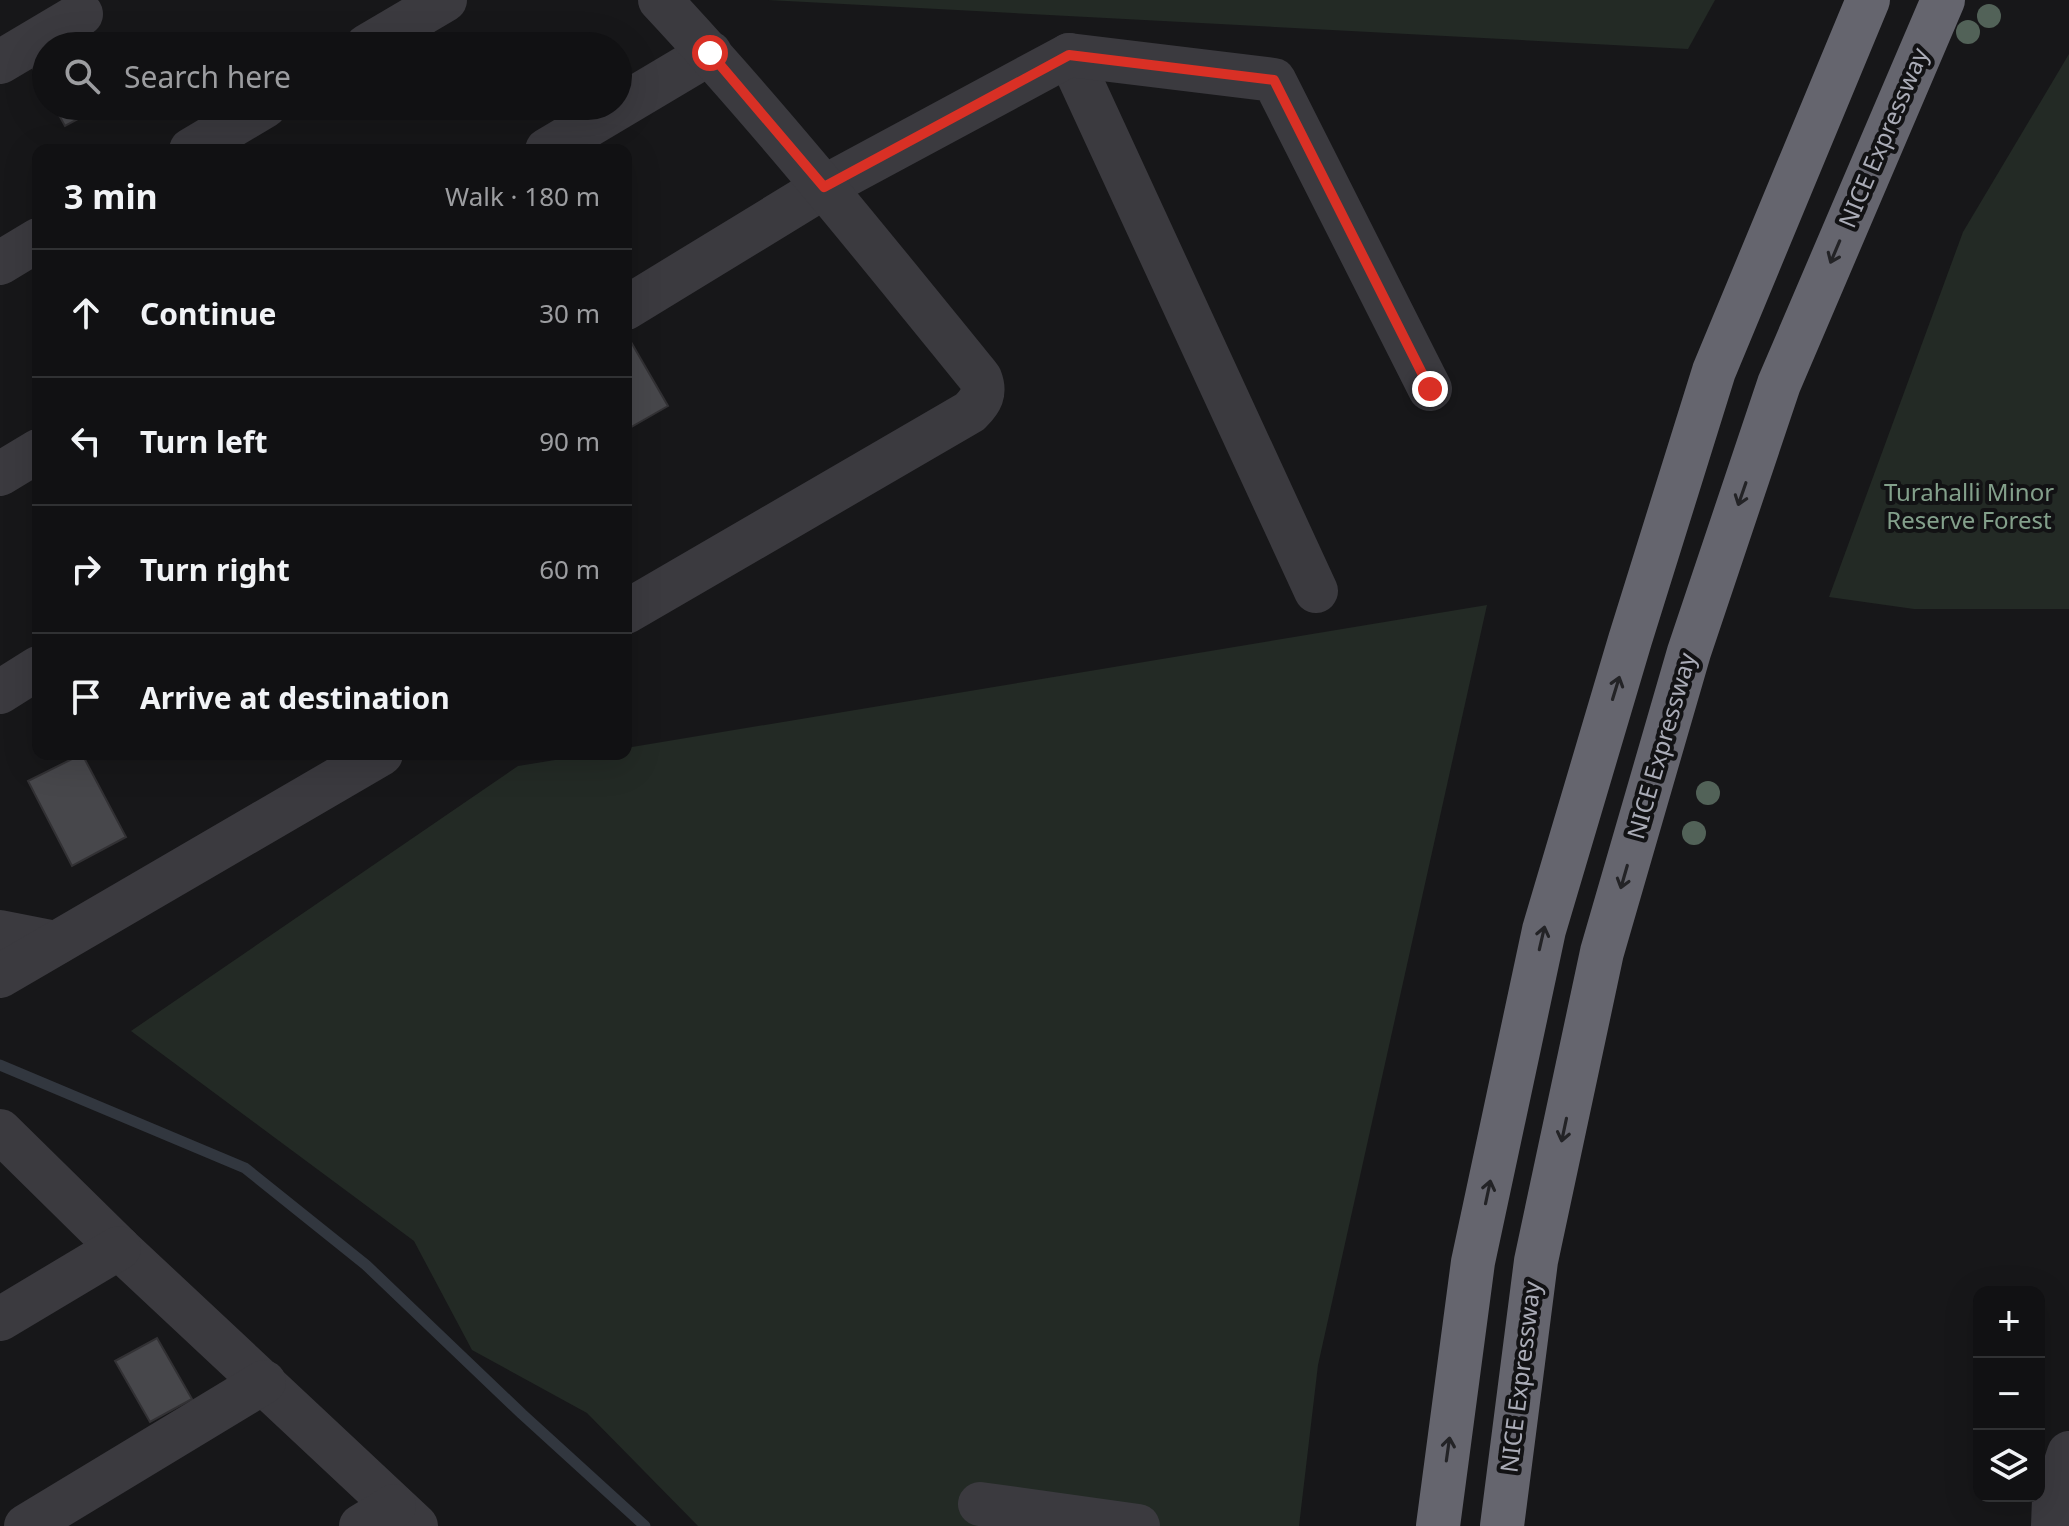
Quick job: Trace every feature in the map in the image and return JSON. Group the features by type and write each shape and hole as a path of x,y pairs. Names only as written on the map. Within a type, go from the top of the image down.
{"highway":[{"path":"1438,1526 1473,1262 1544,930 1714,371 1868,0"},
{"name":"NICE Expressway","path":"1502,1526 1540,1246 1602,952 1671,712 1779,384 1943,0"}],"street":[{"path":"391,32 445,0"},
{"path":"632,609 970,412 983,395 980,378 824,187 710,53 660,0"},
{"path":"51,32 81,14"},
{"path":"0,62 32,43"},
{"path":"632,99 710,53"},
{"path":"1069,55 1316,591"},
{"path":"632,304 824,187 1069,55 1274,80 1430,389"},
{"path":"201,144 241,120"},
{"path":"557,144 597,120"},
{"path":"0,263 32,244"},
{"path":"0,474 32,455"},
{"path":"0,692 32,672"},
{"path":"0,976 371,760"},
{"path":"0,932 56,943"},
{"path":"0,1131 119,1248 264,1382 390,1519"},
{"path":"0,1319 119,1248"},
{"path":"26,1526 264,1382"},
{"path":"2053,1526 2054,1499 2069,1453"},
{"path":"980,1504 1138,1526"}],"green space":[{"path":"768,0 1715,0 1688,49"},
{"name":"Turahalli Minor Reserve Forest","path":"2069,54 2069,609 1914,609 1829,597 1963,232"},
{"path":"1487,605 1318,1365 1299,1526 698,1526 587,1413 472,1350 414,1241 131,1031 518,766 555,760 632,760 632,747"}],"building":[{"path":"62,120 76,120 65,126"},
{"path":"632,344 668,406 632,427"},
{"path":"70,760 85,760 126,837 72,866 28,781"},
{"path":"157,1338 192,1399 150,1422 115,1361"}],"waterway":[{"path":"0,1065 245,1168 366,1265 645,1526"}],"route":[{"path":"710,53 824,187 1069,55 1274,80 1430,389"}]}
